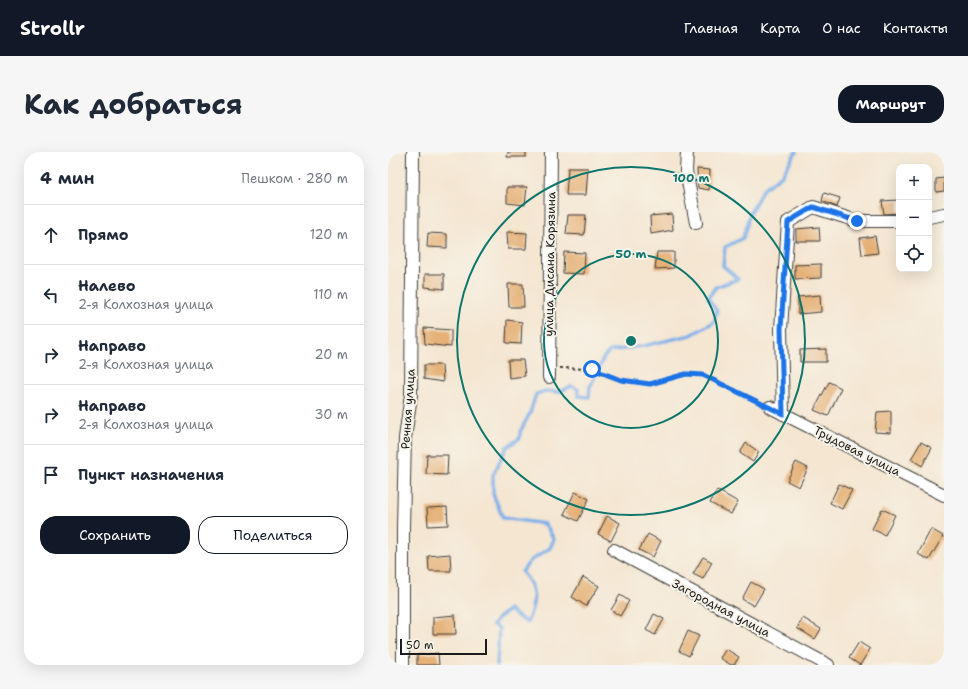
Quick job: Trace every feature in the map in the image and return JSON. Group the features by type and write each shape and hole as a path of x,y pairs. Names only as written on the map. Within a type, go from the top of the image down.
{"street":[{"name":"Речная улица","path":"404,665 403,521 405,438 411,395 413,152"},
{"name":"улица Дисана Корязина","path":"549,372 552,152"},
{"path":"686,152 686,171 696,223"},
{"path":"783,414 781,329 788,222 813,207 857,221 896,221"},
{"path":"932,216 944,214"},
{"name":"Трудовая улица","path":"770,407 944,495"},
{"name":"Загородная улица","path":"614,550 828,665"}],"path":[{"path":"549,372 592,369 621,380 650,384 686,374 703,375 770,407"}],"building":[{"path":"508,152 526,152 526,157 507,157"},
{"path":"568,168 588,168 586,195 566,195"},
{"path":"697,169 710,170 709,190 698,188"},
{"path":"944,178 944,191 936,192 936,179"},
{"path":"507,187 527,187 525,205 507,203"},
{"path":"824,193 840,198 837,207 822,201"},
{"path":"896,200 896,213 884,214 882,201"},
{"path":"672,214 673,230 651,234 650,216"},
{"path":"568,215 586,215 584,235 566,234"},
{"path":"819,227 820,241 796,241 796,229"},
{"path":"507,232 527,233 526,249 508,249"},
{"path":"428,233 447,234 447,248 427,247"},
{"path":"875,236 878,253 862,255 860,238"},
{"path":"564,252 585,253 584,274 563,273"},
{"path":"657,252 674,252 674,268 655,269"},
{"path":"821,264 821,278 795,279 795,265"},
{"path":"425,274 444,274 444,289 425,287"},
{"path":"508,284 523,284 524,307 509,307"},
{"path":"820,295 821,312 798,314 798,297"},
{"path":"507,320 522,322 521,344 506,343"},
{"path":"424,328 451,330 451,347 425,344"},
{"path":"826,349 826,362 800,362 800,350"},
{"path":"508,360 523,360 525,376 509,378"},
{"path":"424,365 442,365 443,382 424,379"},
{"path":"829,382 841,388 828,416 814,410"},
{"path":"891,411 891,433 875,432 877,412"},
{"path":"921,442 932,448 922,466 911,459"},
{"path":"746,443 759,452 753,462 740,453"},
{"path":"427,455 448,455 447,475 426,474"},
{"path":"796,462 808,468 799,487 787,481"},
{"path":"839,484 852,490 842,509 830,503"},
{"path":"717,490 738,502 731,514 710,503"},
{"path":"575,492 589,499 578,521 564,514"},
{"path":"447,507 448,525 428,526 427,508"},
{"path":"882,509 895,515 885,535 872,529"},
{"path":"607,516 620,523 611,541 598,534"},
{"path":"931,529 943,536 929,560 918,554"},
{"path":"648,534 661,541 653,557 639,550"},
{"path":"450,554 451,571 429,571 428,556"},
{"path":"703,557 712,562 703,579 693,574"},
{"path":"583,577 599,586 586,606 572,597"},
{"path":"751,582 764,589 754,606 742,599"},
{"path":"620,595 629,601 620,616 611,610"},
{"path":"654,614 664,619 655,635 646,630"},
{"path":"455,615 456,634 433,634 433,617"},
{"path":"803,618 821,629 815,639 797,628"},
{"path":"688,631 699,636 689,656 679,651"},
{"path":"859,642 870,649 860,665 849,658"},
{"path":"726,649 739,657 734,665 731,665 720,658"},
{"path":"438,653 439,665 417,665 417,655"}],"waterway":[{"path":"497,665 499,628 493,625 498,618 509,610 527,623 532,609 534,596 531,584 522,572 530,561 550,548 554,539 545,524 503,518 493,494 493,475 507,447 520,438 520,432 530,413 536,394 546,391 559,392 572,386 578,389 578,396 589,397 590,387 604,357 610,351 643,346 691,335 714,322 717,311 708,298 716,287 738,279 723,266 725,247 743,238 750,213 763,189 782,175 796,152"}],"route":[{"path":"592,369 621,380 650,384 686,374 703,375 783,414 781,329 788,222 813,207 857,221"}]}
